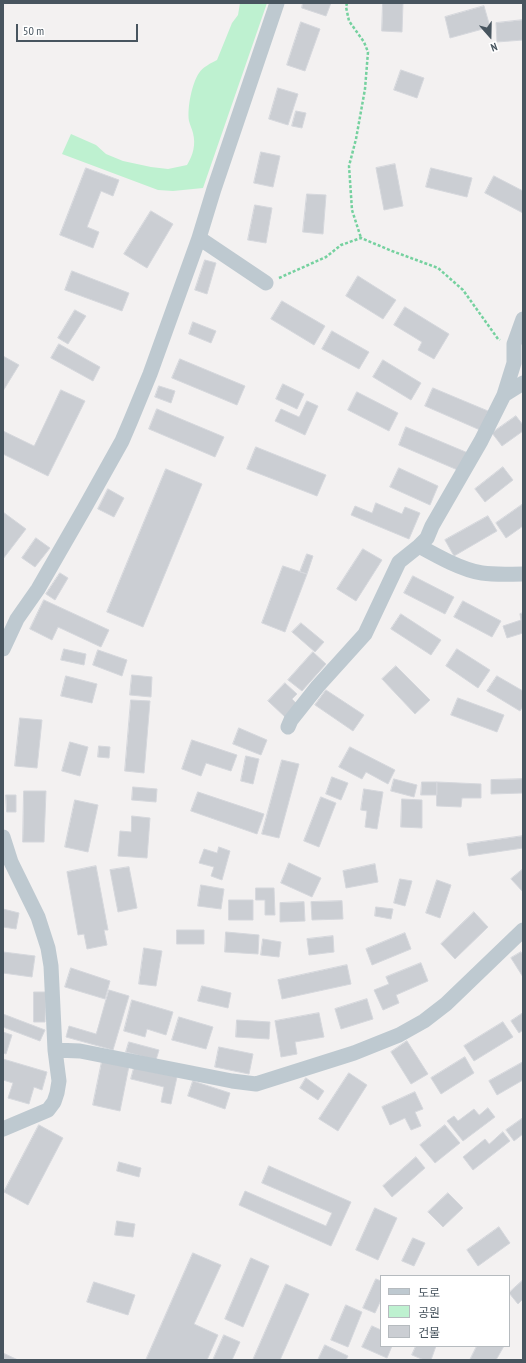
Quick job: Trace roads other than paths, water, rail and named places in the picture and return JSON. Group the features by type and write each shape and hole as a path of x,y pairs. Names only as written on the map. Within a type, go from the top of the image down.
{"street":[{"path":"3,649 17,619 41,582 122,441 150,374 199,238 277,3"},
{"path":"199,238 266,283"},
{"path":"288,727 291,720 318,686 365,634 399,562 427,538 432,526 481,441 504,395 514,363 514,344 523,319"},
{"path":"504,395 523,383"},
{"path":"419,546 452,564 480,573 499,575 523,574"},
{"path":"3,837 11,862 38,917 48,948 52,966 59,1081 54,1102 48,1110 3,1128"},
{"path":"56,1050 80,1051 232,1081 256,1084 354,1053 399,1035 424,1021 446,1004 523,930"}]}
